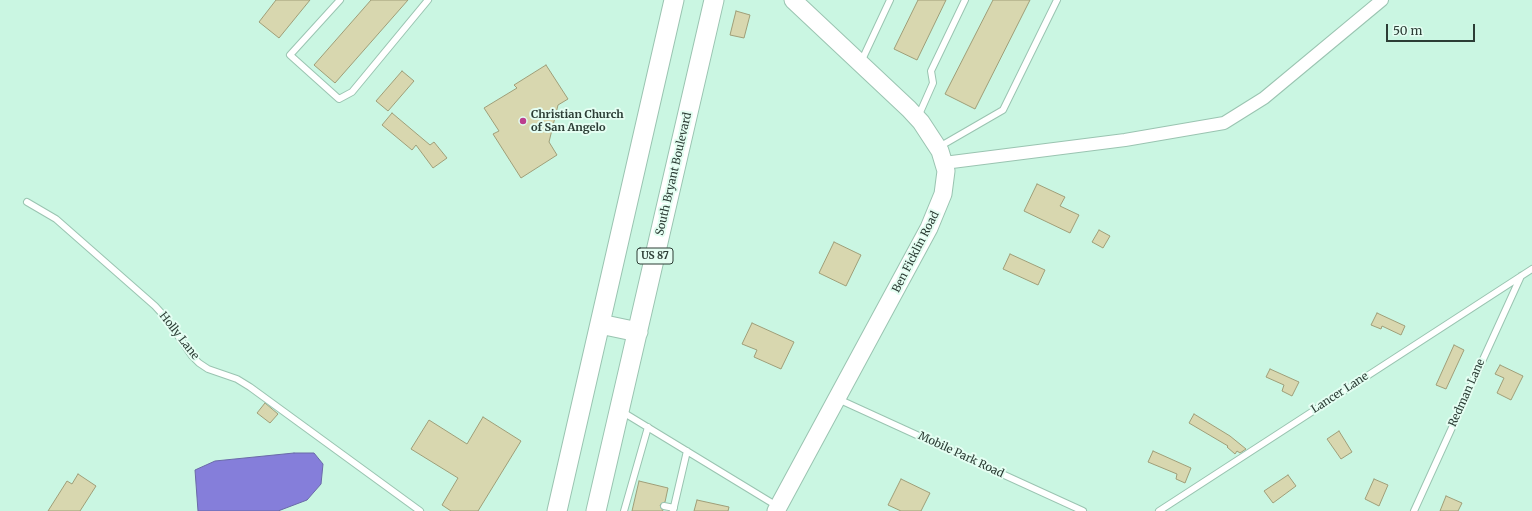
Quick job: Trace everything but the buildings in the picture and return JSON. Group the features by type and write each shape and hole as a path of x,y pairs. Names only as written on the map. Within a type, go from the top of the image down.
{"main road":[{"path":"557,511 674,0"},
{"name":"South Bryant Boulevard","path":"596,511 714,0"},
{"path":"600,324 638,332"}],"street":[{"path":"944,163 1124,140 1224,123 1264,98 1382,0"},
{"name":"Ben Ficklin Road","path":"777,509 838,399 935,217 943,194 946,171 937,148 917,119 799,2"}],"lane":[{"path":"340,0 290,55 339,99 352,92 428,0"},
{"path":"861,62 890,0"},
{"path":"917,119 934,83 931,71 965,0"},
{"path":"937,148 1003,110 1057,0"},
{"name":"Holly Lane","path":"27,202 56,219 155,306 166,317 192,356 199,363 208,369 236,379 250,387 420,511"},
{"name":"Lancer Lane","path":"1159,511 1532,269"},
{"name":"Redman Lane","path":"1414,511 1521,276"},
{"name":"Mobile Park Road","path":"838,399 1083,511"},
{"path":"620,410 777,509"},
{"path":"624,511 648,427"},
{"path":"664,506 673,510 687,451"},
{"path":"628,497 635,498"}],"shaded area":[{"path":"294,453 314,453 323,464 321,484 307,500 278,511 198,511 195,470 215,461"}],"place":[{"name":"Christian Church of San Angelo","path":"523,121"}]}
